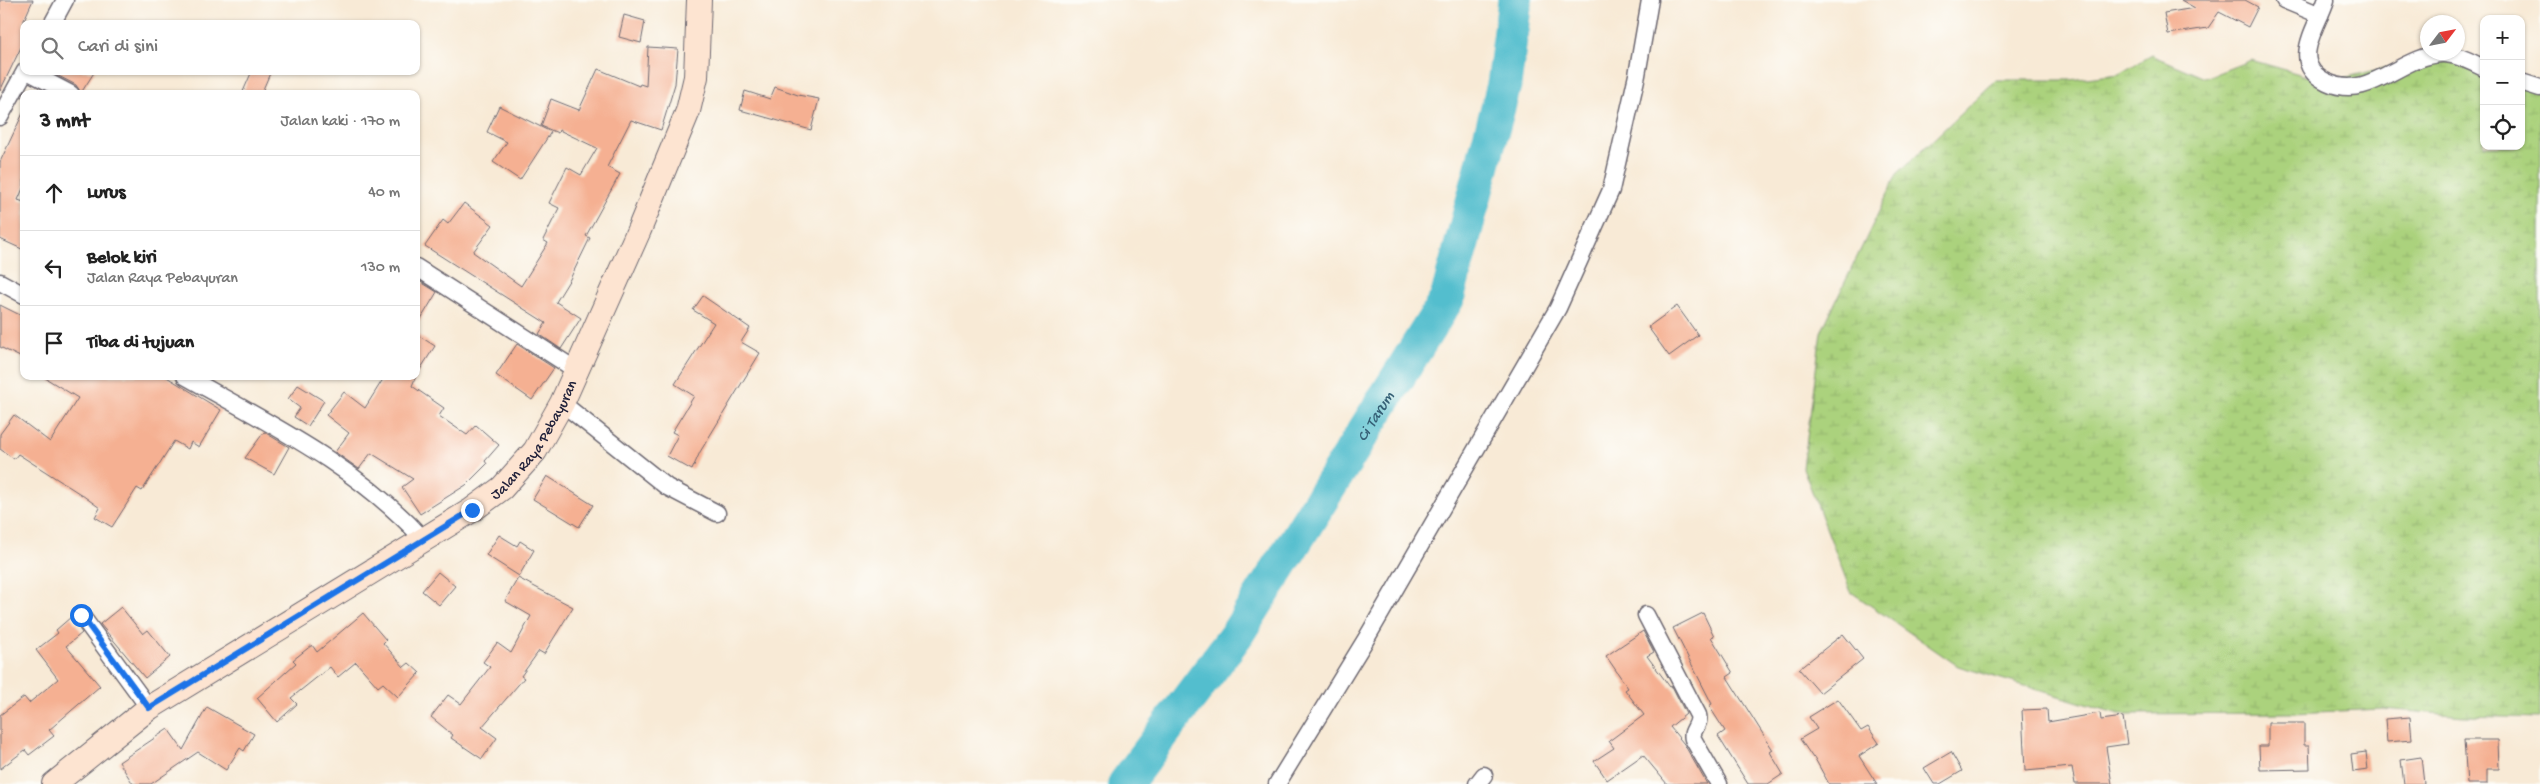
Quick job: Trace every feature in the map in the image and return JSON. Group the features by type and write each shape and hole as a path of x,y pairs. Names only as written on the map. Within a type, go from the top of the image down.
{"main road":[{"name":"Jalan Raya Pebayuran","path":"54,784 149,708 472,510 502,488 535,451 562,403 639,230 688,111 696,77 699,0"}],"street":[{"path":"54,20 66,0"},
{"path":"1277,784 1366,639 1562,300 1612,190 1637,76 1650,0"},
{"path":"2284,0 2323,7 2309,43 2307,62 2315,76 2340,88 2352,88 2374,82 2428,56 2442,54 2459,57 2480,66"},
{"path":"0,117 24,75"},
{"path":"34,75 63,90"},
{"path":"2525,83 2540,88"},
{"path":"420,270 576,370"},
{"path":"0,282 20,293"},
{"path":"192,380 334,462 382,497 424,540"},
{"path":"562,403 666,487 717,513"},
{"path":"81,615 149,708"},
{"path":"1646,615 1698,715 1699,722 1693,732 1693,740 1719,784"}],"green space":[{"path":"2151,55 2205,78 2251,60 2327,82 2420,59 2460,60 2480,67 2480,150 2525,150 2525,83 2540,89 2540,718 2465,716 2383,709 2294,713 2119,714 1958,666 1851,592 1803,468 1821,332 1897,174 1996,80 2070,80 2119,74"}],"building":[{"path":"0,0 33,0 24,20 20,20 20,49 0,91"},
{"path":"2181,0 2245,0 2258,7 2248,27 2219,12 2208,28 2168,34 2164,13 2195,8"},
{"path":"624,15 645,21 641,43 619,37"},
{"path":"648,47 678,49 675,84 661,130 631,120 607,167 620,174 586,236 590,238 570,279 556,302 581,318 561,349 539,334 546,323 425,246 443,220 448,224 464,203 493,225 473,252 521,286 548,243 543,240 559,208 549,203 567,167 581,175 597,148 559,130 558,133 541,126 551,99 579,110 598,69 639,86 640,84 646,86"},
{"path":"57,75 92,75 83,90 79,90 76,85"},
{"path":"250,75 269,75 263,90 244,90"},
{"path":"775,87 798,95 819,99 811,130 740,110 745,91 770,99"},
{"path":"499,106 551,132 520,180 493,162 507,142 487,132"},
{"path":"20,120 20,195 18,200 20,201 20,248 0,239 0,162"},
{"path":"420,281 437,292 420,320"},
{"path":"703,296 750,328 741,342 760,353 700,452 692,470 667,456 678,435 672,432 694,396 675,384 714,323 693,310"},
{"path":"0,305 20,315 20,357 0,347"},
{"path":"1677,306 1698,335 1669,356 1648,327"},
{"path":"420,337 435,346 420,370"},
{"path":"517,344 554,368 532,400 496,375"},
{"path":"49,380 172,380 221,410 199,447 191,442 188,449 174,441 142,491 137,488 112,527 95,517 100,508 82,495 18,454 14,459 0,449 0,434 14,415 50,442 78,398"},
{"path":"382,380 414,380 412,386 444,408 439,416 467,435 476,425 499,445 485,461 487,464 466,485 420,514 402,487 413,479 371,453 359,469 335,452 349,433 326,415 344,392 365,408"},
{"path":"298,385 324,401 308,426 294,417 300,408 288,399"},
{"path":"264,432 289,447 274,474 245,458"},
{"path":"547,476 593,505 579,527 533,499"},
{"path":"499,535 517,546 520,541 534,550 519,576 486,555"},
{"path":"438,572 455,586 439,605 422,591"},
{"path":"518,578 573,607 544,654 539,651 521,676 524,678 482,727 497,738 482,759 451,738 453,735 431,717 448,695 461,704 490,667 483,662 497,643 511,653 531,616 505,601"},
{"path":"121,607 143,634 148,630 170,657 145,678 100,624"},
{"path":"363,613 386,640 383,643 404,667 409,663 420,673 398,697 383,683 378,687 356,662 338,677 330,667 291,698 297,704 277,722 257,698 296,663 293,660 312,645 317,652"},
{"path":"1703,613 1714,636 1711,637 1733,673 1727,677 1773,750 1770,752 1783,774 1768,784 1748,784 1718,736 1725,731 1709,706 1712,704 1673,628"},
{"path":"71,617 82,633 66,646 100,686 49,730 54,736 29,755 25,750 0,769 0,715 24,697 29,703 58,679 36,650 58,633 56,630"},
{"path":"1643,631 1654,652 1647,656 1670,687 1672,686 1686,714 1670,727 1684,744 1707,784 1667,784 1643,755 1607,780 1594,761 1614,748 1609,741 1644,715 1625,690 1628,688 1606,656"},
{"path":"1843,634 1863,659 1820,693 1799,669"},
{"path":"1838,699 1861,731 1868,727 1879,743 1859,756 1877,784 1829,784 1814,757 1800,739 1817,729 1809,717"},
{"path":"207,707 254,734 244,751 240,748 226,770 198,752 151,784 133,784 119,762 168,729 183,750"},
{"path":"2047,709 2048,722 2100,713 2101,720 2123,717 2127,744 2106,747 2112,784 2075,784 2072,767 2025,771 2022,710"},
{"path":"2410,717 2412,740 2387,742 2385,719"},
{"path":"2268,723 2304,723 2304,745 2309,745 2310,769 2260,770 2259,746 2268,746"},
{"path":"2464,740 2498,740 2499,769 2487,769 2487,784 2467,784"},
{"path":"1951,752 1962,771 1940,784 1934,784 1924,768"},
{"path":"2366,752 2368,770 2353,772 2351,754"},
{"path":"2421,757 2424,784 2404,784 2401,760"}],"waterway":[{"name":"Ci Tarum","path":"1125,784 1237,634 1447,299 1504,85 1515,0"}],"route":[{"path":"81,615 149,708 472,510"}]}
